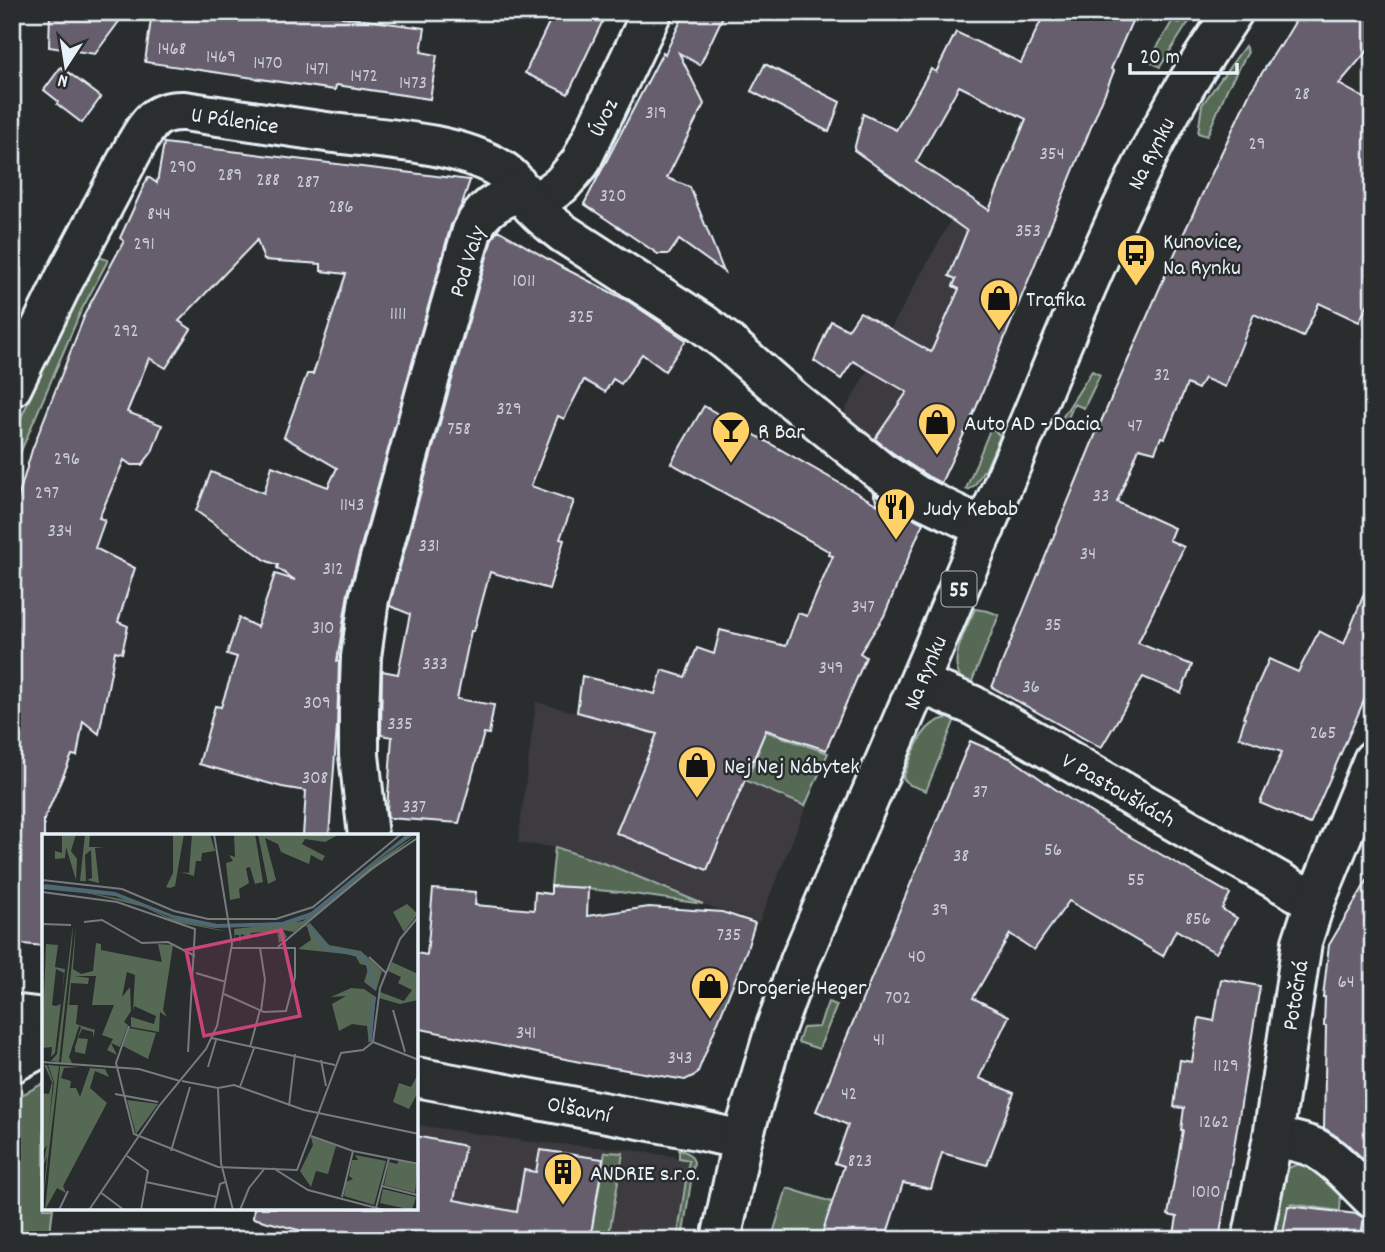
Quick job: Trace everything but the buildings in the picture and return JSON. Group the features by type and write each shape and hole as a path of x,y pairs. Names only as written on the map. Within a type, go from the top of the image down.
{"street":[{"name":"Úvoz","path":"527,198 561,185 580,163 652,12"},
{"name":"Na Rynku","path":"721,1240 742,1140 800,961 1074,315 1147,156 1174,105 1233,12"},
{"name":"U Pálenice","path":"12,387 63,282 136,144 152,120 159,115 184,111 453,150 476,157 502,170 527,198"},
{"path":"527,198 540,215 563,233 727,342 880,471 918,496 985,528"},
{"name":"Pod Valy","path":"368,834 359,755 359,712 369,599 472,231 489,206 527,198"},
{"name":"V Pastouškách","path":"919,683 972,705 1315,902"},
{"name":"Potočná","path":"1252,1240 1272,1137 1299,957 1315,902 1373,760"},
{"path":"12,1014 42,1018"},
{"path":"12,1063 42,1046"},
{"name":"Olšavní","path":"418,1077 742,1140"},
{"path":"1272,1137 1316,1149 1331,1159 1373,1199"}],"shaded area":[{"path":"951,220 1033,268 940,485 870,446 840,420"},
{"path":"536,702 647,732 828,753 759,922 703,904 555,847 518,843"},
{"path":"418,1125 531,1142 624,1149 689,1159 677,1240 307,1240 313,1210 418,1210"}],"green space":[{"path":"1187,12 1194,16 1160,67 1149,61 1173,20 1179,23"},
{"path":"1245,46 1248,52 1227,89 1207,136 1198,133 1202,105"},
{"path":"99,257 108,260 80,313 12,472 12,437"},
{"path":"1092,371 1100,375 1084,408 1074,404 1066,423 1062,418"},
{"path":"991,427 1000,436 985,471 968,490 966,489"},
{"path":"975,609 999,615 970,686 957,670 956,660"},
{"path":"657,694 828,753 805,806 747,781 759,750 669,712 660,734 648,732"},
{"path":"947,718 955,719 926,791 910,785 903,778 918,742 930,726"},
{"path":"555,847 612,866 703,904 551,886"},
{"path":"828,1002 837,1005 819,1049 798,1042 803,1028 819,1027"},
{"path":"42,1084 42,1210 53,1210 49,1240 12,1240 12,1100"},
{"path":"679,1150 689,1154 694,1162 682,1240 677,1240 689,1160 679,1158"},
{"path":"605,1152 623,1153 608,1240 590,1240"},
{"path":"1304,1163 1314,1164 1341,1193 1340,1211 1291,1204 1286,1240 1268,1240 1280,1175 1291,1167"},
{"path":"787,1188 835,1203 824,1240 771,1240"}],"place":[{"name":"Kunovice, Na Rynku","path":"1136,287"},
{"name":"Trafika","path":"999,332"},
{"name":"Auto AD - Dacia","path":"937,456"},
{"name":"R Bar","path":"731,464"},
{"name":"Judy Kebab","path":"896,541"},
{"name":"Nej Nej Nábytek","path":"697,799"},
{"name":"Drogerie Heger","path":"710,1020"},
{"name":"ANDRIE s.r.o.","path":"563,1206"}]}
